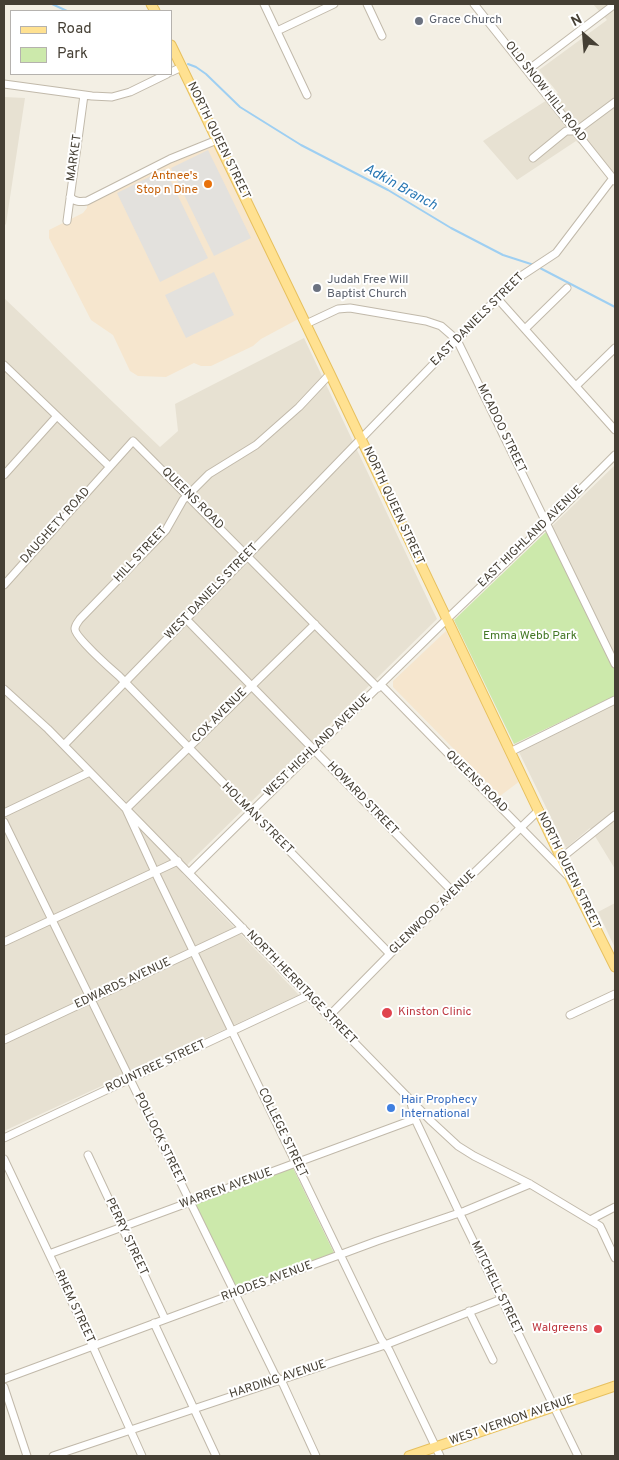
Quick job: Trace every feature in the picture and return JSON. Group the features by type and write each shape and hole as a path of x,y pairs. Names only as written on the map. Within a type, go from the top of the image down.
{"main road":[{"name":"NORTH QUEEN STREET","path":"172,47 615,967"},
{"name":"WEST VERNON AVENUE","path":"409,1456 615,1386"}],"street":[{"path":"264,4 307,95"},
{"path":"277,31 334,4"},
{"path":"367,4 382,36"},
{"name":"OLD SNOW HILL ROAD","path":"474,4 614,180"},
{"path":"528,70 611,5 615,14"},
{"path":"172,72 182,67"},
{"path":"4,84 112,97 166,75"},
{"name":"MARKET","path":"67,221 84,95"},
{"path":"533,158 566,131 576,131 615,102"},
{"path":"70,197 74,201 87,201 170,159 217,140"},
{"name":"EAST DANIELS STREET","path":"361,439 515,280 556,253 614,180"},
{"path":"525,329 567,288"},
{"path":"498,298 615,430"},
{"name":"MCADOO STREET","path":"306,324 338,309 350,308 426,321 441,326 457,340 615,664"},
{"path":"576,386 615,348"},
{"path":"4,365 109,466"},
{"name":"HILL STREET","path":"125,683 77,636 75,627 80,619 166,530 183,500 209,474 256,445 299,408 330,374"},
{"path":"4,475 57,416"},
{"name":"WEST DANIELS STREET","path":"64,745 361,439"},
{"name":"QUEENS ROAD","path":"109,466 133,441 571,879"},
{"name":"EAST HIGHLAND AVENUE","path":"447,619 615,456"},
{"name":"DAUGHETY ROAD","path":"4,584 109,466"},
{"name":"WEST HIGHLAND AVENUE","path":"189,873 447,619"},
{"name":"HOWARD STREET","path":"186,620 454,893"},
{"name":"COX AVENUE","path":"126,809 315,624"},
{"name":"HOLMAN STREET","path":"125,683 390,954"},
{"name":"NORTH HERRITAGE STREET","path":"4,689 64,745 411,1102 458,1146 530,1184 600,1226 615,1258"},
{"path":"510,752 615,700"},
{"path":"4,813 90,772"},
{"name":"COLLEGE STREET","path":"126,809 340,1255 389,1350 440,1456"},
{"name":"GLENWOOD AVENUE","path":"329,1016 390,954 539,810"},
{"path":"565,855 615,814"},
{"name":"POLLOCK STREET","path":"4,822 274,1375 283,1384 316,1456"},
{"path":"4,942 178,861"},
{"name":"EDWARDS AVENUE","path":"4,1040 243,928"},
{"path":"570,1015 615,994"},
{"name":"ROUNTREE STREET","path":"4,1138 309,995"},
{"path":"411,1102 415,1119"},
{"name":"WARREN AVENUE","path":"49,1254 415,1119"},
{"name":"MITCHELL STREET","path":"415,1119 578,1456"},
{"name":"PERRY STREET","path":"88,1156 164,1319"},
{"name":"RHEM STREET","path":"4,1159 142,1456"},
{"name":"RHODES AVENUE","path":"4,1379 459,1212 530,1184"},
{"path":"590,1220 615,1207"},
{"name":"HARDING AVENUE","path":"53,1456 385,1345 502,1299"},
{"path":"469,1311 494,1360"},
{"path":"154,1323 216,1456"},
{"path":"4,1387 27,1456"}],"shaded area":[{"path":"593,4 615,4 615,175 576,141 517,180 483,141 558,93 539,70 607,20"},
{"path":"4,97 25,98 6,224 4,226"},
{"path":"217,140 302,317 261,339 253,346 211,366 201,366 194,363 166,377 138,376 130,371 113,335 91,320 49,238 49,230 83,213 87,208 87,201"},
{"path":"208,150 251,238 214,256 171,168"},
{"path":"165,169 208,258 160,282 117,193"},
{"path":"214,272 234,315 186,338 165,295"},
{"path":"4,298 160,447 178,431 175,404 304,338 437,619 189,863 182,873 299,995 4,1131 4,687 143,818 4,683"},
{"path":"615,465 615,670 547,531"},
{"path":"446,631 520,781 500,796 393,687 393,681"},
{"path":"615,696 615,869 590,828 566,848 515,744"},
{"path":"615,903 615,948 598,912"}],"green space":[{"name":"Emma Webb Park","path":"547,531 615,670 615,696 514,744 454,620"},
{"path":"293,1168 334,1253 236,1289 195,1204"}],"waterway":[{"name":"Adkin Branch","path":"52,4 65,10"},
{"name":"Adkin Branch","path":"188,64 206,74 240,107 301,145 388,190 451,228 503,255 534,265"},
{"name":"Adkin Branch","path":"538,267 615,307"}],"place":[{"name":"Grace Church","path":"419,21"},
{"name":"Antnee's Stop n Dine","path":"208,184"},
{"name":"Judah Free Will Baptist Church","path":"317,288"},
{"name":"Kinston Clinic","path":"387,1013"},
{"name":"Hair Prophecy International","path":"391,1108"},
{"name":"Walgreens","path":"598,1329"}]}
